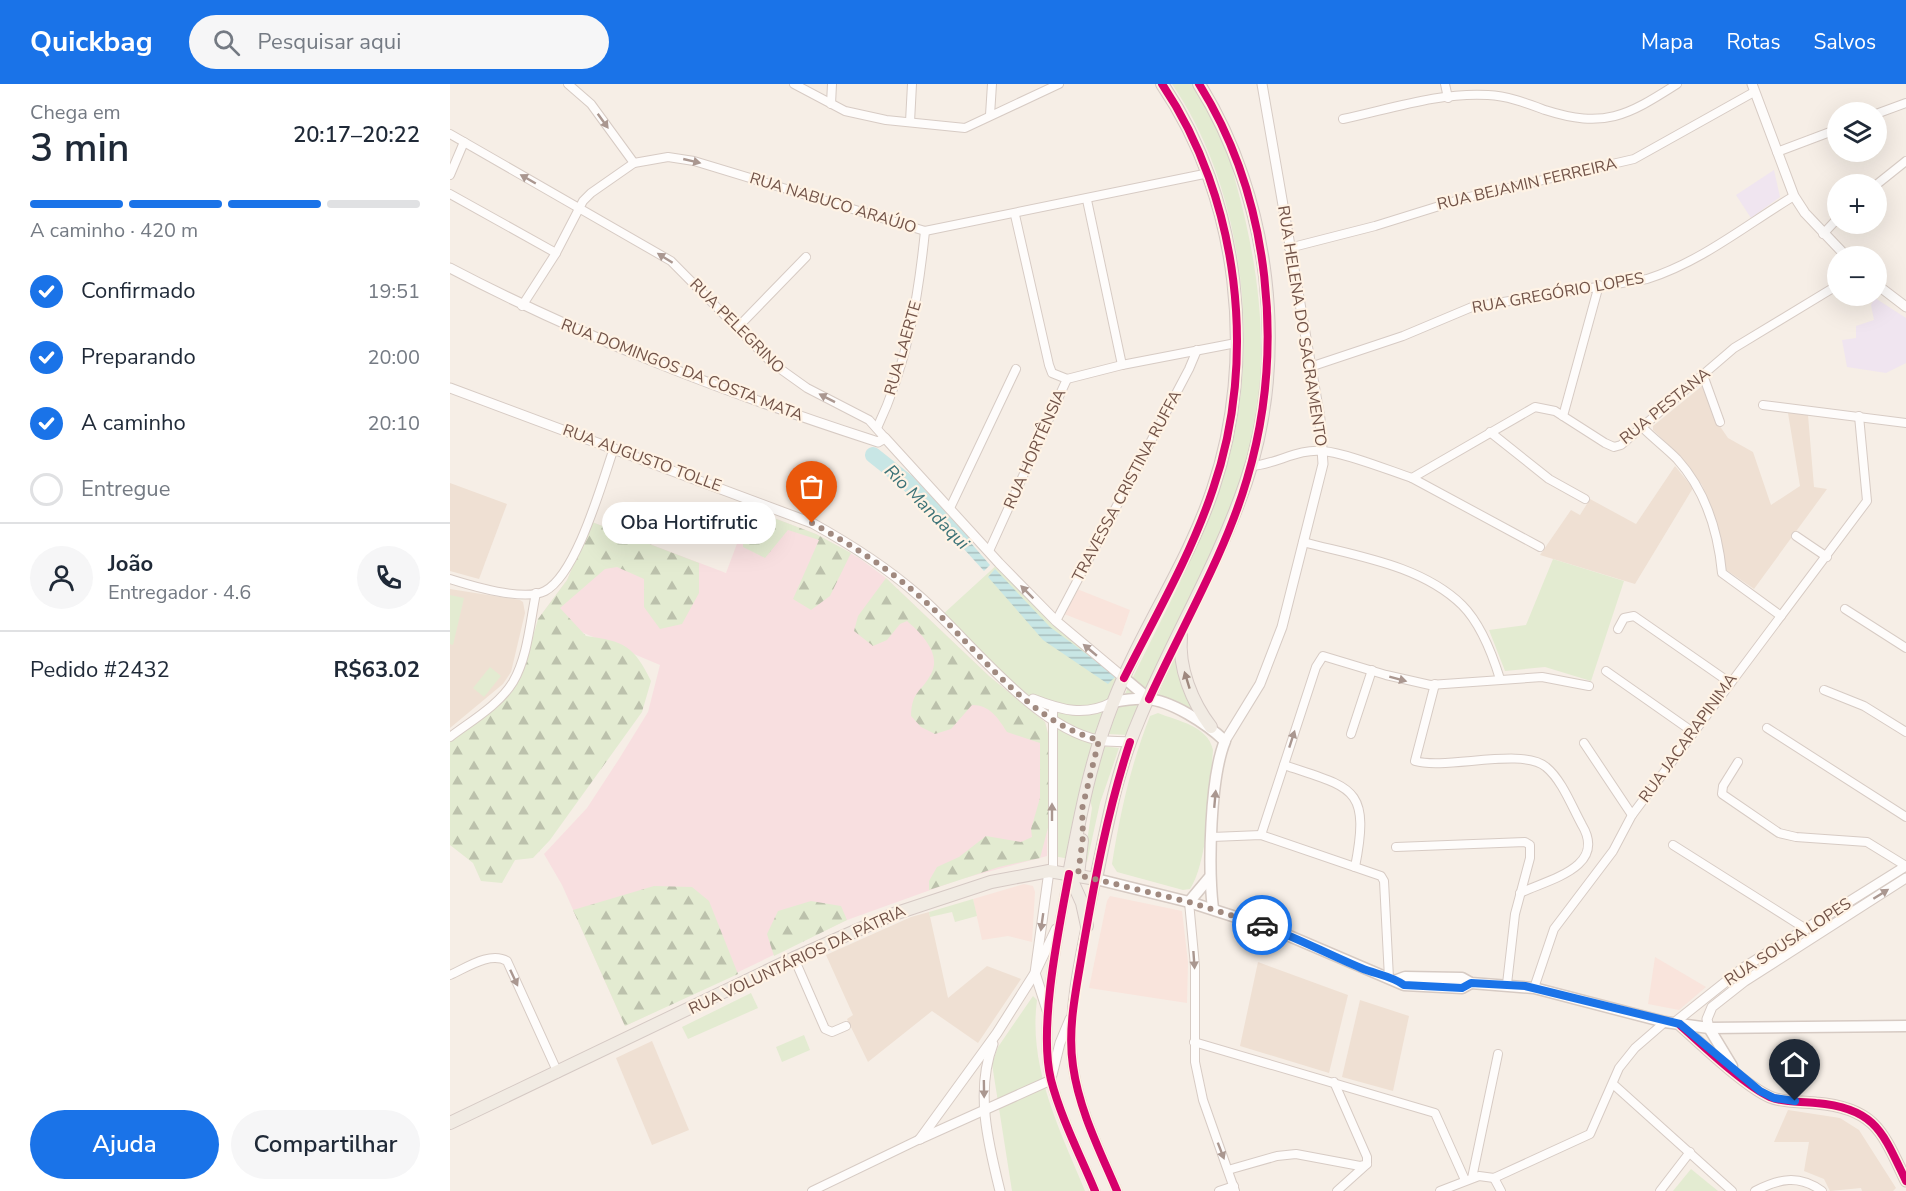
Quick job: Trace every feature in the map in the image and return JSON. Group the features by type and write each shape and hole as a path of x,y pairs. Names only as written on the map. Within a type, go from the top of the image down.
{"main road":[{"path":"1087,926 1073,874 1083,836 1082,809 1099,740 1113,702 1213,490 1232,404 1236,343 1235,310 1226,231 1209,173 1185,123 1162,84"},
{"path":"1096,879 1110,807 1130,742 1226,535 1251,466 1264,404 1268,367 1267,310 1260,250 1238,165 1225,132 1199,84"},
{"path":"1181,628 1180,648 1184,671 1197,705 1210,727 1225,741"},
{"path":"1124,678 1149,699 1210,727"},
{"path":"1113,702 1149,699"},
{"name":"RUA HELENA DO SACRAMENTO","path":"1213,909 1209,878 1218,768 1225,741"},
{"name":"RUA VOLUNTÁRIOS DA PÁTRIA","path":"450,1123 794,958 914,907 991,882 1051,871 1096,879 1213,909 1273,929 1404,985 1462,988 1471,983 1508,984 1534,988 1673,1023 1709,1028 1906,1026"},
{"path":"1189,902 1209,878"},
{"path":"1673,1023 1760,1091 1774,1098 1840,1106 1872,1120 1882,1132 1906,1181"},
{"path":"1709,1028 1735,1071"}],"street":[{"path":"568,84 591,104 634,163"},
{"path":"794,84 846,111 910,122 965,128 1059,84"},
{"path":"831,104 832,84"},
{"path":"910,122 912,84"},
{"path":"990,115 992,84"},
{"name":"RUA HELENA DO SACRAMENTO","path":"1225,741 1270,662 1282,627 1323,464 1320,419 1262,84"},
{"path":"1445,84 1448,98"},
{"path":"1343,119 1448,98 1486,94 1505,96 1576,119 1592,120 1611,118 1632,110 1677,84"},
{"path":"1753,88 1794,196 1823,234 1836,246"},
{"name":"RUA BEJAMIN FERREIRA","path":"1289,248 1375,226 1465,198 1634,159 1753,88"},
{"path":"1887,110 1906,103"},
{"path":"1777,152 1827,133"},
{"name":"RUA PELEGRINO","path":"450,134 670,261 738,327 762,355 792,379 857,413 877,428 999,563 1056,621 1124,678"},
{"path":"450,175 464,142"},
{"name":"RUA NABUCO ARAÚJO","path":"522,306 556,253 579,208 591,193 634,163 668,157 694,161 925,231 1015,215 1209,173"},
{"path":"1887,176 1906,161"},
{"path":"450,194 556,253"},
{"name":"RUA GREGÓRIO LOPES","path":"1310,366 1403,336 1472,307 1647,279 1670,271 1712,249 1794,196"},
{"path":"1087,200 1122,365"},
{"name":"RUA HORTÊNSIA","path":"989,551 1067,380 1052,373 1048,365 1015,215"},
{"path":"1823,234 1827,230"},
{"name":"RUA LAERTE","path":"877,428 904,354 914,318 925,231"},
{"path":"738,327 806,256"},
{"name":"RUA DOMINGOS DA COSTA MATA","path":"450,268 522,306 617,348 804,418 878,442 885,438"},
{"path":"1563,416 1599,285"},
{"name":"RUA PESTANA","path":"1412,478 1535,407 1554,411 1614,447 1621,445 1703,375 1761,330 1827,291"},
{"path":"1887,292 1906,307"},
{"path":"1067,380 1122,365 1236,343"},
{"name":"TRAVESSA CRISTINA RUFFA","path":"1056,621 1103,526 1189,369 1197,350"},
{"path":"950,508 1017,369"},
{"path":"1703,375 1720,422"},
{"name":"RUA AUGUSTO TOLLE","path":"450,388 786,511 854,547 918,595 993,671 1053,718 1077,732 1099,740 1130,742"},
{"path":"1763,405 1906,423"},
{"name":"RUA JACARAPINIMA","path":"1534,988 1554,929 1608,857 1632,814 1867,501 1859,416"},
{"path":"1643,428 1675,457 1701,493 1717,534 1722,573 1781,616"},
{"path":"1490,432 1549,479 1586,500"},
{"path":"450,579 486,589 518,594 543,592 552,586 568,568 586,529 614,448"},
{"path":"1251,466 1262,465 1293,454 1322,450 1412,478 1540,547"},
{"path":"1796,536 1827,557"},
{"path":"1303,542 1396,567 1446,593 1462,606 1476,624 1500,679"},
{"path":"450,737 495,702 512,683 524,653 536,593"},
{"path":"1845,609 1906,648"},
{"path":"1618,629 1624,618 1634,616 1729,682"},
{"path":"1261,835 1316,666 1323,656 1409,681 1435,684 1542,677 1589,686"},
{"path":"1351,734 1372,670"},
{"path":"1606,672 1693,732"},
{"path":"1435,684 1415,761 1536,761 1553,774 1588,835 1590,849 1574,868 1520,893"},
{"path":"1824,690 1864,706 1906,732"},
{"name":"RUA AUGUSTO TOLLE","path":"1022,696 1053,707 1086,712 1113,702"},
{"path":"1049,1015 1035,973 1051,871 1053,707"},
{"path":"1767,728 1906,817"},
{"path":"1584,743 1632,814"},
{"path":"1738,762 1723,786 1722,794 1774,831 1796,837 1854,839 1867,842 1906,866"},
{"path":"1284,765 1334,782 1348,789 1354,796 1358,805 1358,851 1355,867"},
{"path":"1212,837 1261,835 1381,876 1384,881 1393,979"},
{"path":"1395,847 1525,842 1532,849 1520,893 1508,984"},
{"path":"1673,845 1806,929"},
{"name":"RUA SOUSA LOPES","path":"1673,1023 1743,968 1906,866"},
{"path":"1073,874 1060,920 1049,1015 1047,1057 1051,1080 1095,1191"},
{"name":"RUA SOUSA LOPES","path":"1712,1007 1755,975 1906,878"},
{"path":"1096,879 1071,1031 1075,1078 1082,1105 1117,1191"},
{"path":"1189,902 1195,966 1195,1062 1203,1100 1230,1169 1234,1189 1219,1191"},
{"path":"920,1139 997,1033 1035,973 1060,920"},
{"path":"450,975 486,959 501,958 507,961 558,1073"},
{"path":"794,958 825,1029 832,1032 846,1026"},
{"path":"1707,995 1707,1000 1712,1007 1707,1019 1709,1028"},
{"path":"1051,1080 1063,1033 1074,1012"},
{"path":"1440,1191 1479,1176 1494,1178 1585,1138 1594,1127 1627,1056 1673,1023"},
{"path":"997,1033 984,1073 985,1111 1000,1191"},
{"path":"1194,1042 1435,1113 1468,1179"},
{"path":"1468,1179 1498,1054"},
{"path":"812,1191 823,1189 920,1139 1051,1080"},
{"path":"1334,1082 1367,1157 1367,1164 1338,1191"},
{"path":"1613,1084 1732,1191"},
{"path":"1660,1191 1690,1152"},
{"path":"1230,1169 1278,1156 1296,1154 1360,1166 1367,1164"},
{"path":"1494,1178 1501,1191"},
{"path":"1755,1191 1788,1178 1822,1191"}],"shaded area":[{"path":"1774,170 1780,197 1751,218 1736,195"},
{"path":"1871,306 1887,306 1906,318 1906,363 1886,373 1847,367 1842,340 1856,338 1856,326 1874,320"},
{"path":"1702,386 1717,422 1728,438 1753,452 1771,505 1800,486 1788,413 1808,415 1814,487 1827,489 1754,589 1725,569 1718,528 1702,485 1678,454 1653,430 1653,426"},
{"path":"1675,466 1693,488 1635,584 1540,555 1571,510 1580,515 1590,499 1636,524"},
{"path":"450,483 507,504 479,579 450,571"},
{"path":"750,509 816,534 859,558 886,578 989,676 1045,722 1049,737 1047,856 961,879 847,920 625,1026 562,885 544,854 587,808 648,712 660,665 541,615 567,580 592,522 726,573"},
{"path":"450,589 520,600 523,602 525,613 511,672 503,684 450,728"},
{"path":"1077,589 1130,610 1121,636 1064,614"},
{"path":"1024,884 1033,886 1035,892 1032,942 1008,936 982,940 973,899"},
{"path":"1110,896 1182,911 1188,962 1187,1003 1089,988 1107,901"},
{"path":"929,912 948,998 987,966 1021,979 978,1043 932,1011 868,1062 847,1019 853,1015 826,955 911,917"},
{"path":"1655,957 1706,987 1679,1010 1648,1004"},
{"path":"1258,962 1348,995 1329,1073 1240,1046"},
{"path":"1360,1000 1409,1016 1393,1091 1342,1077"},
{"path":"652,1041 689,1130 652,1145 616,1058"},
{"path":"1788,1110 1840,1118 1859,1130 1896,1188 1893,1191 1862,1191 1861,1188 1830,1191 1824,1179 1804,1171 1809,1142 1774,1142"}],"green space":[{"path":"1172,84 1192,84 1216,122 1232,169 1246,223 1258,296 1261,369 1258,405 1241,478 1228,513 1128,735 1107,734 1210,514 1235,433 1242,382 1244,330 1240,277 1231,225 1217,174 1197,127"},
{"path":"750,509 816,534 851,553 830,596 811,610 793,599 819,540 788,530 765,558 743,547 743,528"},
{"path":"592,522 699,563 699,593 682,624 660,629 644,607 644,579 617,567 605,569 560,608 586,636 610,640 626,647 639,660 651,681 642,712 550,840 533,858 515,860 502,883 481,881 473,863 450,845 450,741 512,692 525,664 538,619 567,580"},
{"path":"1553,559 1624,581 1591,681 1545,667 1505,671 1489,630 1526,625"},
{"path":"999,563 1124,678 1070,859 1053,856 1052,718 1022,696 941,616"},
{"path":"886,578 989,676 1045,722 1049,737 1049,824 1040,858 999,867 929,890 929,881 937,867 959,857 986,836 1021,842 1032,837 1031,829 1040,798 1040,743 1007,732 993,713 984,707 972,705 951,729 935,734 921,727 911,716 915,696 934,666 934,659 928,644 907,621 900,624 887,640 873,646 854,631 858,616"},
{"path":"450,595 464,598 453,645 450,644"},
{"path":"1174,656 1184,688 1198,714 1157,698"},
{"path":"490,667 501,676 484,697 473,688"},
{"path":"1158,713 1199,730 1210,742 1213,750 1205,842 1190,889 1183,890 1117,872 1112,864 1137,752 1150,716"},
{"path":"1102,746 1119,748 1100,803 1087,862 1084,861 1092,808 1088,791"},
{"path":"654,886 692,887 709,901 738,974 625,1026 573,910"},
{"path":"973,899 977,916 955,922 952,912 930,917 929,912"},
{"path":"811,901 841,906 847,920 774,956 767,934 778,911"},
{"path":"751,993 758,1008 688,1039 682,1027"},
{"path":"1033,996 1037,1000 1035,1025 1037,1050 1048,1098 1085,1191 1012,1191 992,1064 998,1047"},
{"path":"804,1035 810,1050 782,1062 776,1047"},
{"path":"1691,1169 1718,1191 1673,1191"}],"water":[{"path":"951,520 990,565 984,571 943,526"},
{"path":"995,569 1050,627 1116,676 1108,684 1043,640 988,577"}],"waterway":[{"name":"Rio Mandaqui","path":"873,455 907,482 961,539"}],"cycle path":[{"path":"1124,678 1172,585 1204,514 1227,439 1235,387 1237,334 1233,280 1224,228 1209,177 1188,129 1162,84"},
{"path":"1149,699 1215,562 1238,507 1259,430 1266,379 1267,328 1264,277 1256,226 1242,176 1223,129 1199,84"},
{"path":"1117,1191 1080,1098 1073,1066 1071,1036 1076,992 1097,870 1130,742"},
{"path":"1069,874 1051,978 1048,1006 1048,1058 1051,1080 1060,1108 1095,1191"},
{"path":"1680,1025 1736,1074 1770,1097 1836,1106 1865,1117 1875,1126 1891,1149 1906,1181"}],"way so far":[{"path":"812,523 862,552 918,595 993,671 1022,696 1067,728 1099,740 1082,809 1083,836 1078,875 1189,902 1262,925"}],"place":[{"name":"Oba Hortifrutic","path":"812,523"}],"route":[{"path":"1262,925 1306,942 1359,968 1397,980 1404,985 1462,988 1471,983 1525,986 1680,1024 1701,1044 1760,1091 1774,1098 1795,1101"}]}
